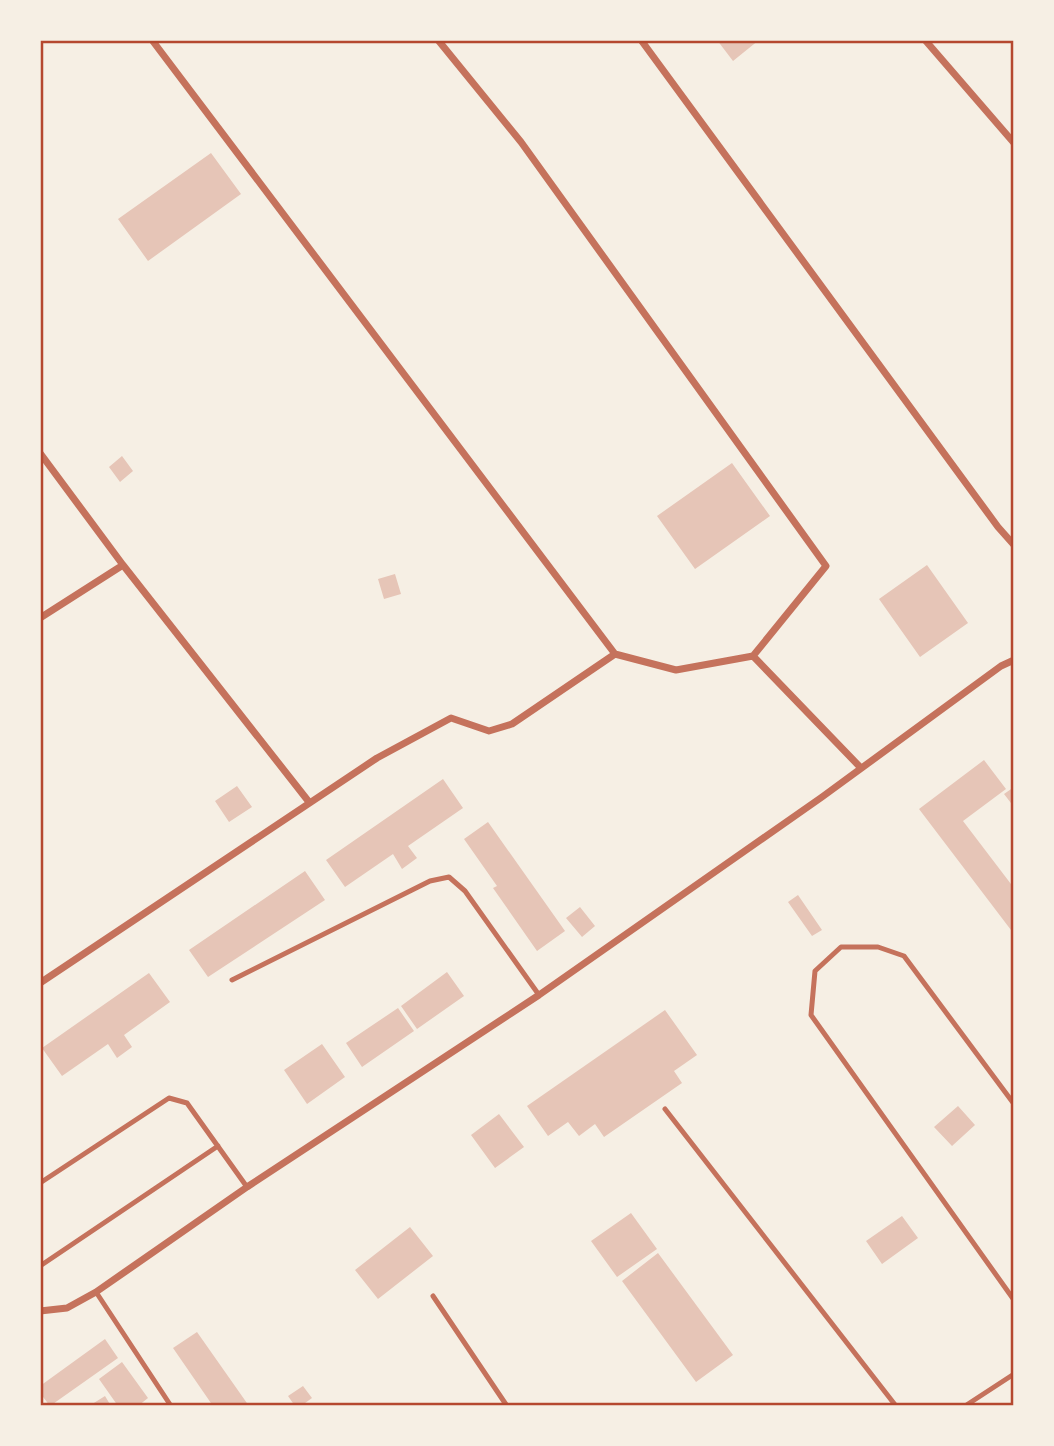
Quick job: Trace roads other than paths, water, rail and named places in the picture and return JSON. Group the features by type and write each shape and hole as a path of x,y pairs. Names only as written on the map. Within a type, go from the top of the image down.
{"street":[{"path":"152,40 615,653 676,670 753,656 826,566 521,142 438,40"},
{"path":"641,40 998,527 1014,545"},
{"path":"925,40 1014,142"},
{"path":"40,453 123,565 309,802"},
{"path":"40,618 123,565"},
{"path":"40,983 377,758 451,718 489,731 512,724 615,653"},
{"path":"753,656 861,768"},
{"path":"40,1311 67,1308 96,1292 247,1187 539,995 1014,660"}],"lane":[{"path":"232,980 430,881 449,877 465,891 539,995"},
{"path":"1014,1104 904,956 878,947 841,947 815,971 811,1015 1014,1300"},
{"path":"40,1183 169,1098 187,1103 247,1187"},
{"path":"665,1109 896,1406"},
{"path":"40,1266 218,1146"},
{"path":"96,1292 171,1406"},
{"path":"433,1296 507,1406"},
{"path":"965,1406 1014,1374"}]}
